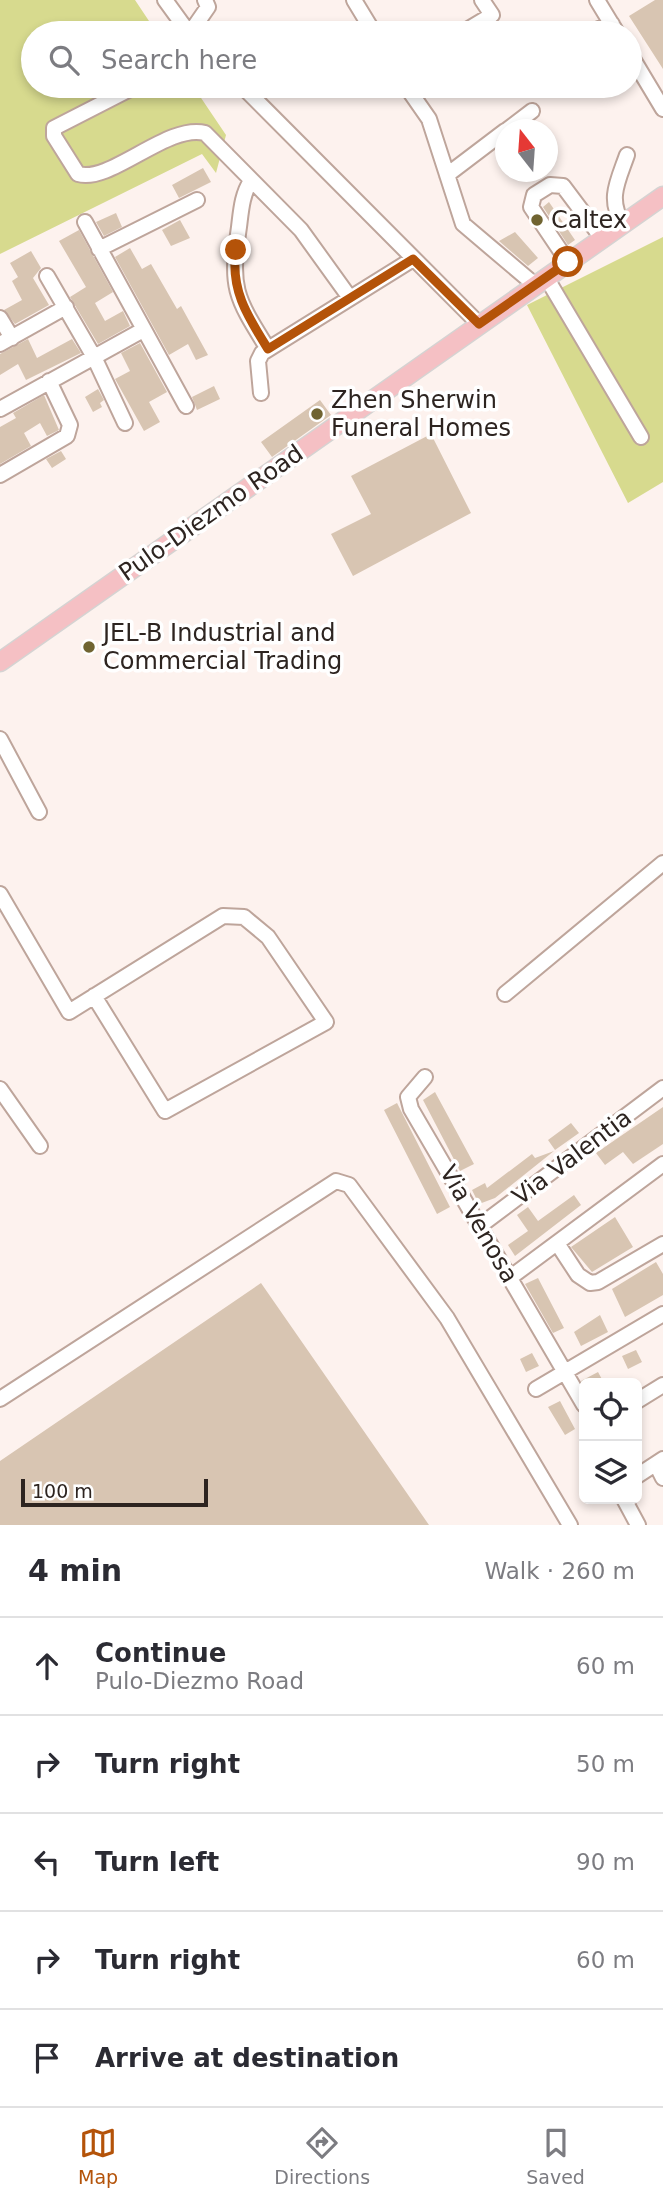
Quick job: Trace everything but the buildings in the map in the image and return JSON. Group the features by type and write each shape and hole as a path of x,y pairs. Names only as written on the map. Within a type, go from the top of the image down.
{"main road":[{"name":"Pulo-Diezmo Road","path":"0,662 663,196"}],"street":[{"path":"165,0 181,21"},
{"path":"198,21 208,7 205,0"},
{"path":"354,0 367,21"},
{"path":"482,0 492,15 482,21"},
{"path":"597,0 610,21"},
{"path":"642,74 663,110"},
{"path":"113,98 54,128 54,136 78,174 93,175 194,131 205,133 301,230 350,298"},
{"path":"254,98 479,324"},
{"path":"414,98 429,119 463,224 540,281 641,437"},
{"path":"521,119 532,111"},
{"path":"447,174 495,138"},
{"path":"623,224 614,210 615,189 627,155"},
{"path":"251,181 244,195 233,279 240,301 268,349"},
{"path":"568,262 531,207 534,195 550,185 563,186 602,238"},
{"path":"99,249 197,200"},
{"path":"85,222 186,406"},
{"path":"261,393 258,360 268,349 413,259"},
{"path":"47,276 94,357 125,423"},
{"path":"0,318 6,341 66,307"},
{"path":"0,409 144,330"},
{"path":"0,475 67,436 70,425 48,381"},
{"path":"0,738 38,812"},
{"path":"505,995 663,863"},
{"path":"0,894 69,1012 94,996 223,916 244,917 268,937 326,1022 165,1111 94,996"},
{"name":"Via Venosa","path":"425,1077 408,1097 411,1109 579,1397"},
{"name":"Via Valentia","path":"481,1225 663,1088"},
{"path":"0,1089 40,1146"},
{"path":"510,1277 663,1164"},
{"path":"0,1399 337,1181 349,1185 447,1318 570,1525"},
{"path":"557,1243 578,1275 590,1283 598,1282 663,1244"},
{"path":"536,1388 663,1314"},
{"path":"642,1398 663,1385"},
{"path":"642,1473 659,1462 663,1478"},
{"path":"627,1504 638,1525"}],"green space":[{"path":"0,0 135,0 149,21 21,21 21,98 201,98 226,135 216,173 202,154 0,254"},
{"path":"663,237 663,482 628,503 527,305"}],"place":[{"name":"Caltex","path":"537,220"},
{"name":"Zhen Sherwin Funeral Homes","path":"317,414"},
{"name":"JEL-B Industrial and Commercial Trading","path":"89,647"}],"route":[{"path":"236,250 233,279 236,290 268,349 413,259 479,324 568,262"}]}
